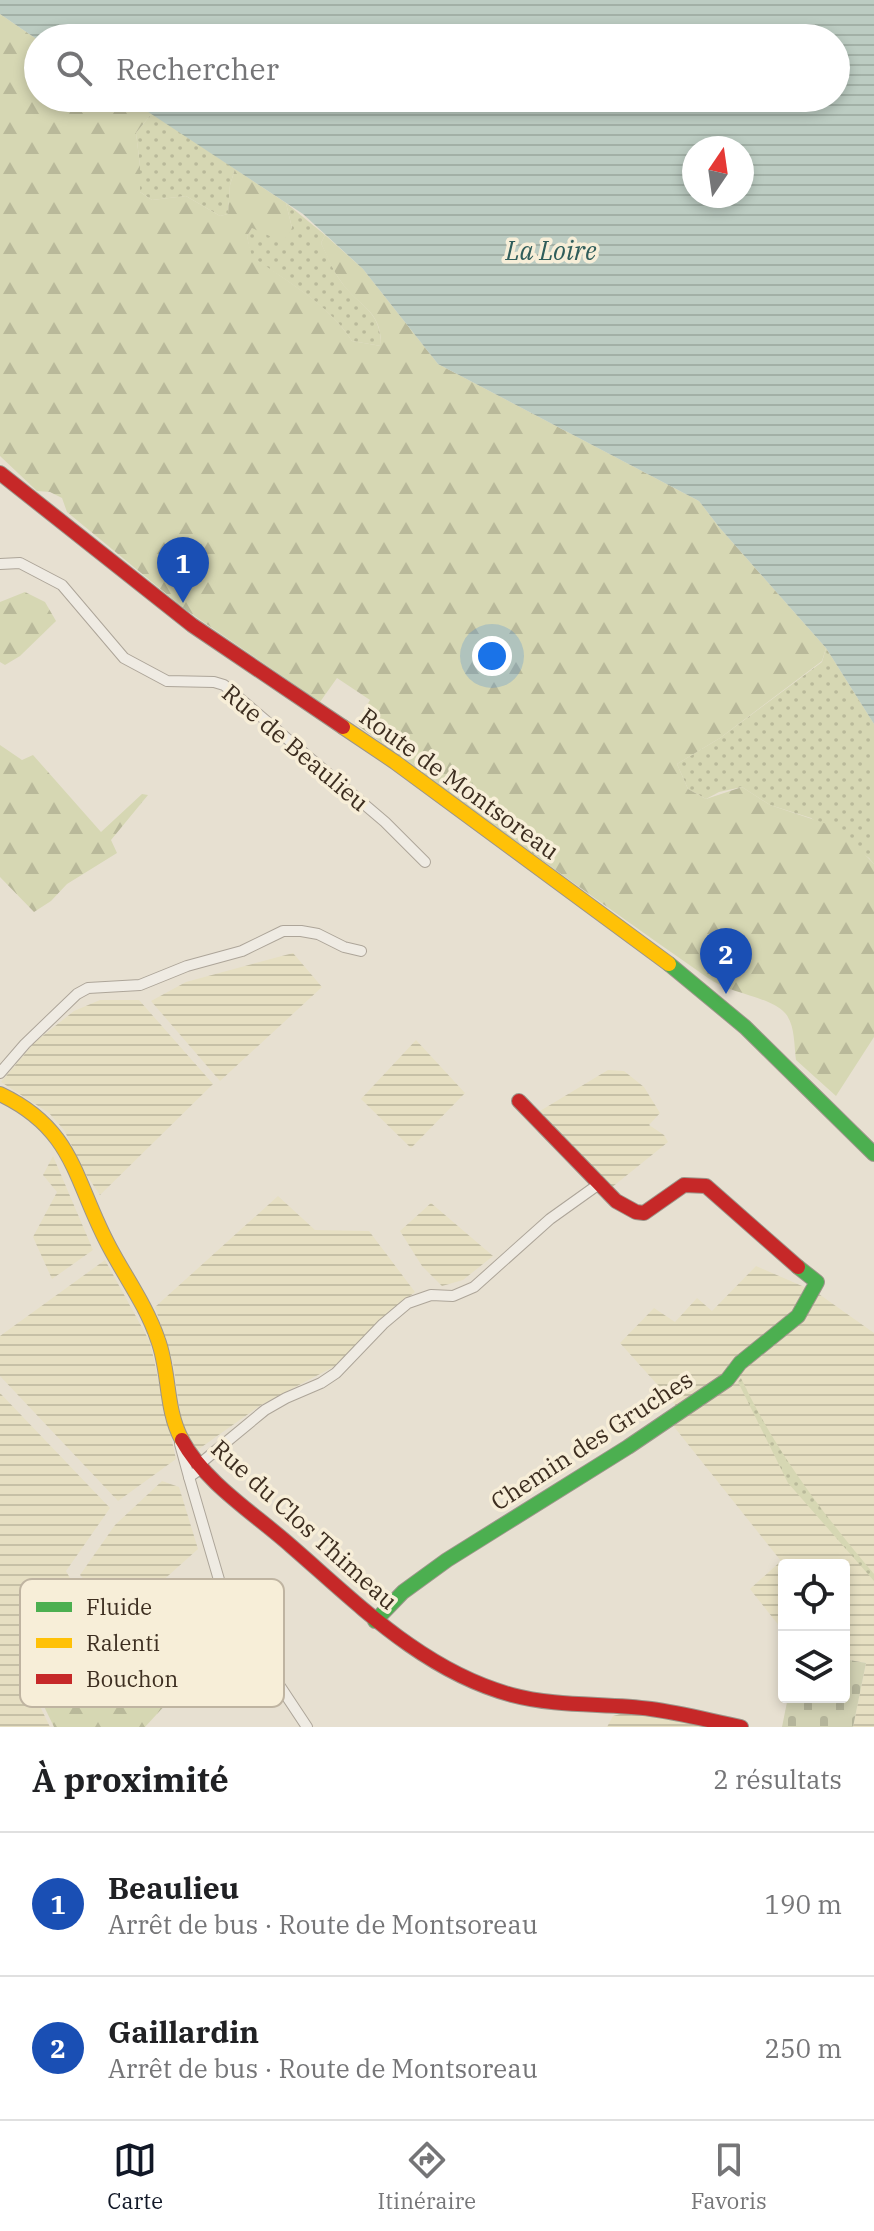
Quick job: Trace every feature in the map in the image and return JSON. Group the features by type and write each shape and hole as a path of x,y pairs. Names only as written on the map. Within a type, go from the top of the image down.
{"street":[{"name":"Route de Montsoreau","path":"0,473 202,633 395,762 676,969 745,1027 874,1154"},
{"name":"Rue de Beaulieu","path":"0,564 20,563 62,585 89,614 116,651 135,664 167,681 204,681 224,685 385,822 425,862"},
{"path":"0,1073 65,1005 88,988 140,985 187,966 242,951 283,931 318,934 344,947 361,951"},
{"name":"Rue du Clos Thimeau","path":"0,1094 19,1100 39,1114 53,1131 78,1175 101,1230 139,1295 159,1340 180,1438 200,1466 375,1621 439,1665 497,1690 550,1701 654,1710 741,1727"},
{"path":"189,1477 265,1410 336,1373 408,1303 431,1295 453,1296 474,1287 550,1219 599,1184 519,1101"},
{"name":"Chemin des Gruches","path":"375,1621 403,1592 447,1560 628,1447 727,1380 740,1363 798,1316 817,1282 769,1244 706,1186 684,1185 644,1213 627,1209 599,1184"},
{"path":"180,1438 219,1579"},
{"path":"284,1692 307,1727"}],"shaded area":[{"path":"293,953 322,987 220,1081 151,1001 186,982"},
{"path":"100,1000 139,1000 213,1084 100,1195 64,1130 49,1113 1,1082 35,1042 74,1011"},
{"path":"416,1040 465,1093 411,1148 361,1099"},
{"path":"608,1070 624,1071 644,1087 660,1113 649,1125 664,1135 668,1142 611,1188 540,1111"},
{"path":"53,1156 93,1250 52,1279 33,1237 57,1192 43,1175"},
{"path":"278,1196 315,1230 369,1231 415,1292 392,1310 339,1364 261,1405 196,1451 181,1421 173,1363 155,1307"},
{"path":"431,1203 493,1256 463,1280 442,1286 422,1266 400,1231"},
{"path":"105,1260 150,1342 176,1459 118,1501 0,1376 0,1336"},
{"path":"756,1266 816,1292 874,1333 874,1727 853,1727 866,1663 850,1660 850,1559 779,1559 671,1423 681,1411 620,1343 654,1308 675,1322 697,1298 712,1311"},
{"path":"0,1393 110,1508 66,1571 70,1579 20,1579 20,1707 40,1707 50,1727 0,1727"},
{"path":"162,1481 179,1487 198,1549 165,1579 84,1579 80,1575 115,1525"},
{"path":"778,1564 778,1624 750,1589"},
{"path":"631,1711 751,1727 607,1727 613,1716"}],"green space":[{"path":"0,14 24,30 24,112 152,113 136,133 140,192 152,200 186,196 220,216 228,214 230,185 235,169 286,203 292,228 283,242 252,228 247,236 252,257 319,304 352,341 381,346 374,317 342,283 330,263 321,243 325,235 363,269 438,364 699,501 826,648 822,661 720,738 677,764 688,789 706,799 742,787 770,805 839,828 874,864 874,1037 836,1096 796,1060 791,1023 778,1007 708,978 356,724 370,700 337,678 320,702 186,610 67,512 62,498 50,492 37,491 0,456"},
{"path":"152,113 235,169 230,185 228,214 220,216 186,196 152,200 140,192 136,133"},
{"path":"286,203 325,235 321,243 333,268 342,283 373,317 381,346 352,341 319,304 251,257 247,236 252,228 292,228"},
{"path":"25,592 45,602 56,621 20,656 5,665 0,662 0,602"},
{"path":"826,648 874,724 874,864 811,818 770,805 742,787 719,792 706,799 688,789 677,764 720,738 822,662"},
{"path":"0,745 22,760 33,755 101,832 142,794 148,795 111,840 117,853 67,884 51,901 34,912 0,877"},
{"path":"741,1378 784,1456 874,1574 874,1581 788,1483 738,1382"},
{"path":"850,1660 866,1663 853,1727 782,1727 787,1703 850,1703"},
{"path":"44,1707 163,1707 145,1727 54,1727"}],"water":[{"name":"La Loire","path":"0,0 874,0 874,724 826,648 699,501 438,364 363,269 303,214 148,112 850,112 850,24 24,24 24,30 0,14"}],"traffic: fast":[{"path":"669,964 745,1027 874,1154"},
{"path":"375,1621 403,1592 447,1560 628,1447 727,1380 740,1363 798,1316 817,1282 798,1267"}],"traffic: slow":[{"path":"343,727 669,964"},
{"path":"0,1094 25,1108 44,1124 70,1160 98,1224 153,1328 162,1352 173,1416 182,1440"}],"traffic: jam":[{"path":"0,473 192,625 343,727"},
{"path":"519,1101 616,1201 644,1213 684,1185 706,1186 798,1267"},
{"path":"182,1440 204,1470 232,1497 393,1633 449,1670 480,1684 529,1699 651,1709 741,1727"}],"place":[{"name":"Beaulieu","path":"183,603"},
{"name":"Gaillardin","path":"726,994"}]}
